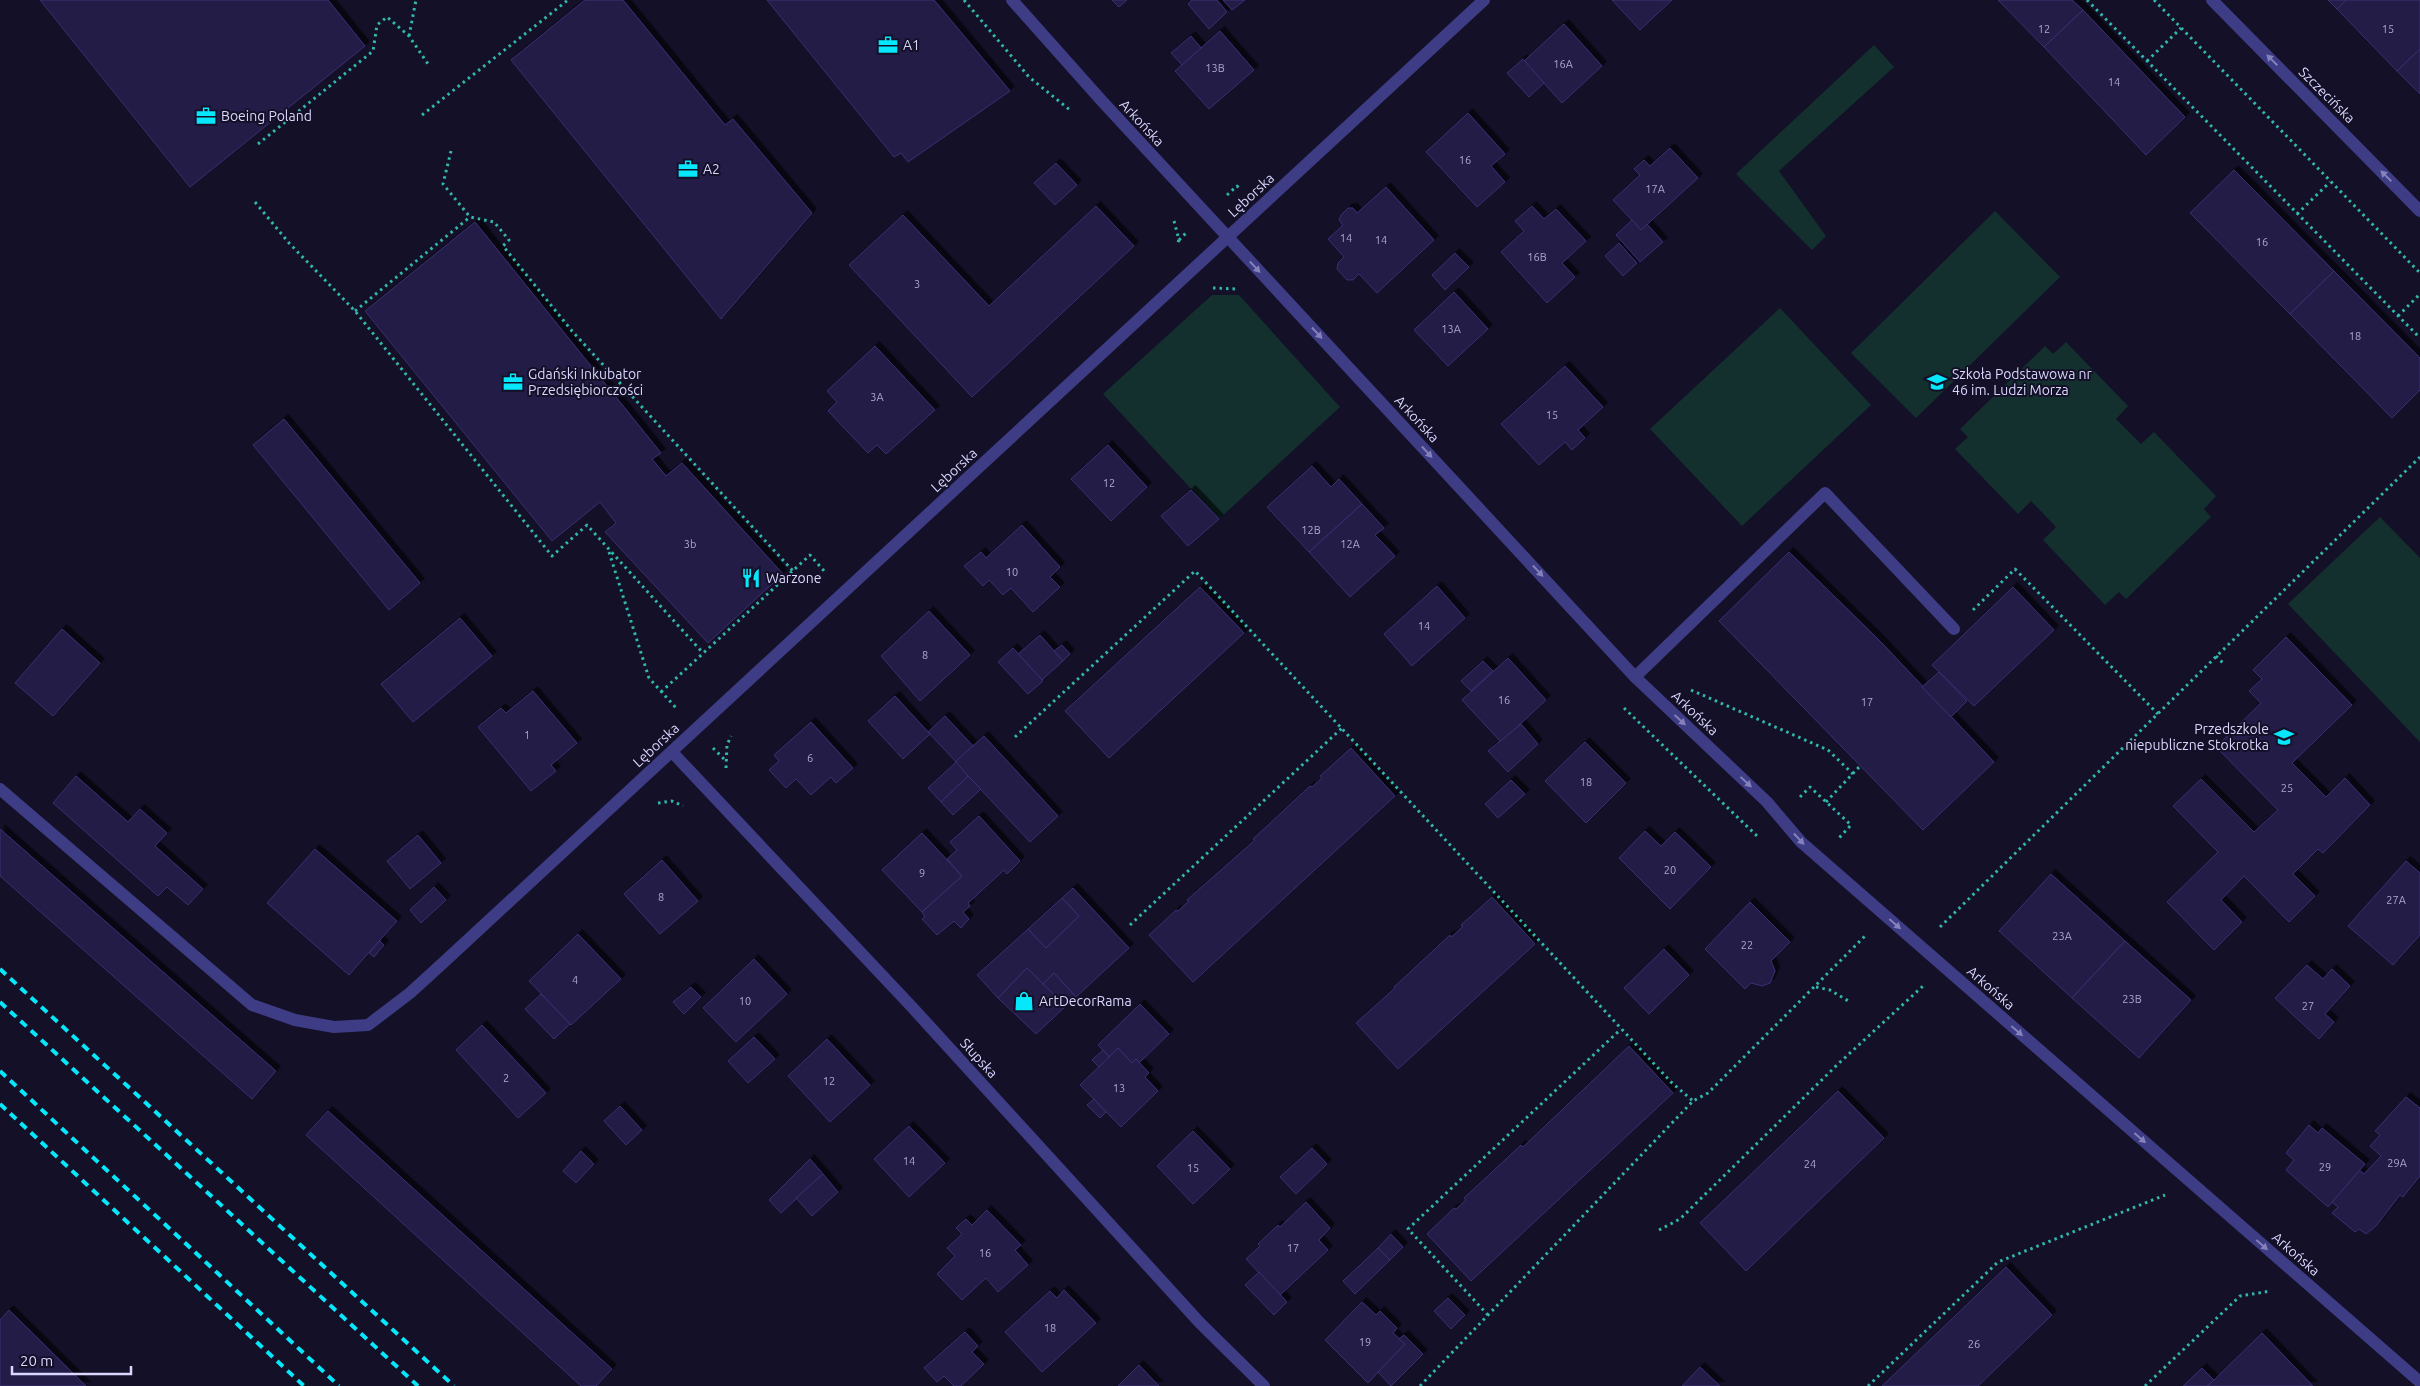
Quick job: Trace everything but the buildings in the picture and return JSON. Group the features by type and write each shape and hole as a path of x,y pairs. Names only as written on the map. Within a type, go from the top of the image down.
{"street":[{"name":"Arkońska","path":"1012,0 1101,100 1635,677 1767,802 1801,842 2420,1382"},
{"name":"Lęborska","path":"0,789 252,1005 281,1017 334,1027 368,1025 410,993 444,962 1484,0"},
{"name":"Szczecińska","path":"2212,0 2420,211"},
{"path":"1635,677 1825,493 1954,629"},
{"name":"Słupska","path":"672,752 911,1006 1200,1323 1264,1386"}],"path":[{"path":"409,36 416,0"},
{"path":"422,115 568,0"},
{"path":"964,0 1029,76"},
{"path":"2087,0 2420,338"},
{"path":"2154,0 2420,273"},
{"path":"258,144 373,51 377,25 387,18 409,36 428,64"},
{"path":"2147,61 2181,28"},
{"path":"451,151 443,184 470,217 494,222 509,240 503,246 572,331 793,571"},
{"path":"2297,214 2330,182"},
{"path":"256,202 289,243 355,311 552,556 587,525 703,653"},
{"path":"355,311 470,217"},
{"path":"1173,218 1179,240 1176,247"},
{"path":"2398,316 2420,294"},
{"path":"1935,932 2420,457"},
{"path":"608,549 649,678 670,701"},
{"path":"660,692 810,555 828,574"},
{"path":"1954,629 2015,569 2158,714"},
{"path":"1015,738 1195,571 1621,1029 1671,1082 1693,1101"},
{"path":"2216,656 2223,663"},
{"path":"1683,686 1828,750 1853,774"},
{"path":"1130,925 1342,728"},
{"path":"727,774 725,760 727,745 734,730"},
{"path":"1826,802 1860,766"},
{"path":"1799,799 1810,787 1851,825 1835,842"},
{"path":"651,805 672,801 690,808"},
{"path":"1420,1386 1693,1101 1708,1093 1885,916"},
{"path":"1660,1230 1680,1219 1838,1064 1923,986"},
{"path":"1815,987 1830,990 1850,1002"},
{"path":"1488,1315 1408,1229 1621,1029"},
{"path":"1868,1386 1998,1262 2165,1195 2172,1202"},
{"path":"2144,1386 2240,1296 2271,1291"}],"green space":[{"path":"1874,45 1894,67 1779,171 1826,236 1812,250 1736,174"},
{"path":"1995,211 2060,277 1916,418 1851,353"},
{"path":"1212,295 1239,295 1340,407 1219,519 1103,394"},
{"path":"1780,308 1871,405 1742,526 1650,429"},
{"path":"2066,342 2128,406 2116,419 2141,444 2154,432 2216,496 2204,509 2211,517 2126,599 2119,592 2105,605 2043,540 2056,527 2031,501 2018,514 1955,449 1968,437 1960,429 2045,346 2053,354"},
{"path":"2380,517 2420,558 2420,742 2288,604"}],"railway":[{"path":"0,969 454,1386"},
{"path":"0,1002 418,1386"},
{"path":"0,1071 339,1386"},
{"path":"0,1104 304,1386"}],"place":[{"name":"A1","path":"888,45"},
{"name":"Boeing Poland","path":"206,116"},
{"name":"A2","path":"688,169"},
{"name":"Gdański Inkubator Przedsiębiorczości","path":"513,382"},
{"name":"Szkoła Podstawowa nr 46 im. Ludzi Morza","path":"1937,382"},
{"name":"Warzone","path":"751,578"},
{"name":"Przedszkole niepubliczne Stokrotka","path":"2284,737"},
{"name":"ArtDecorRama","path":"1024,1001"}]}
